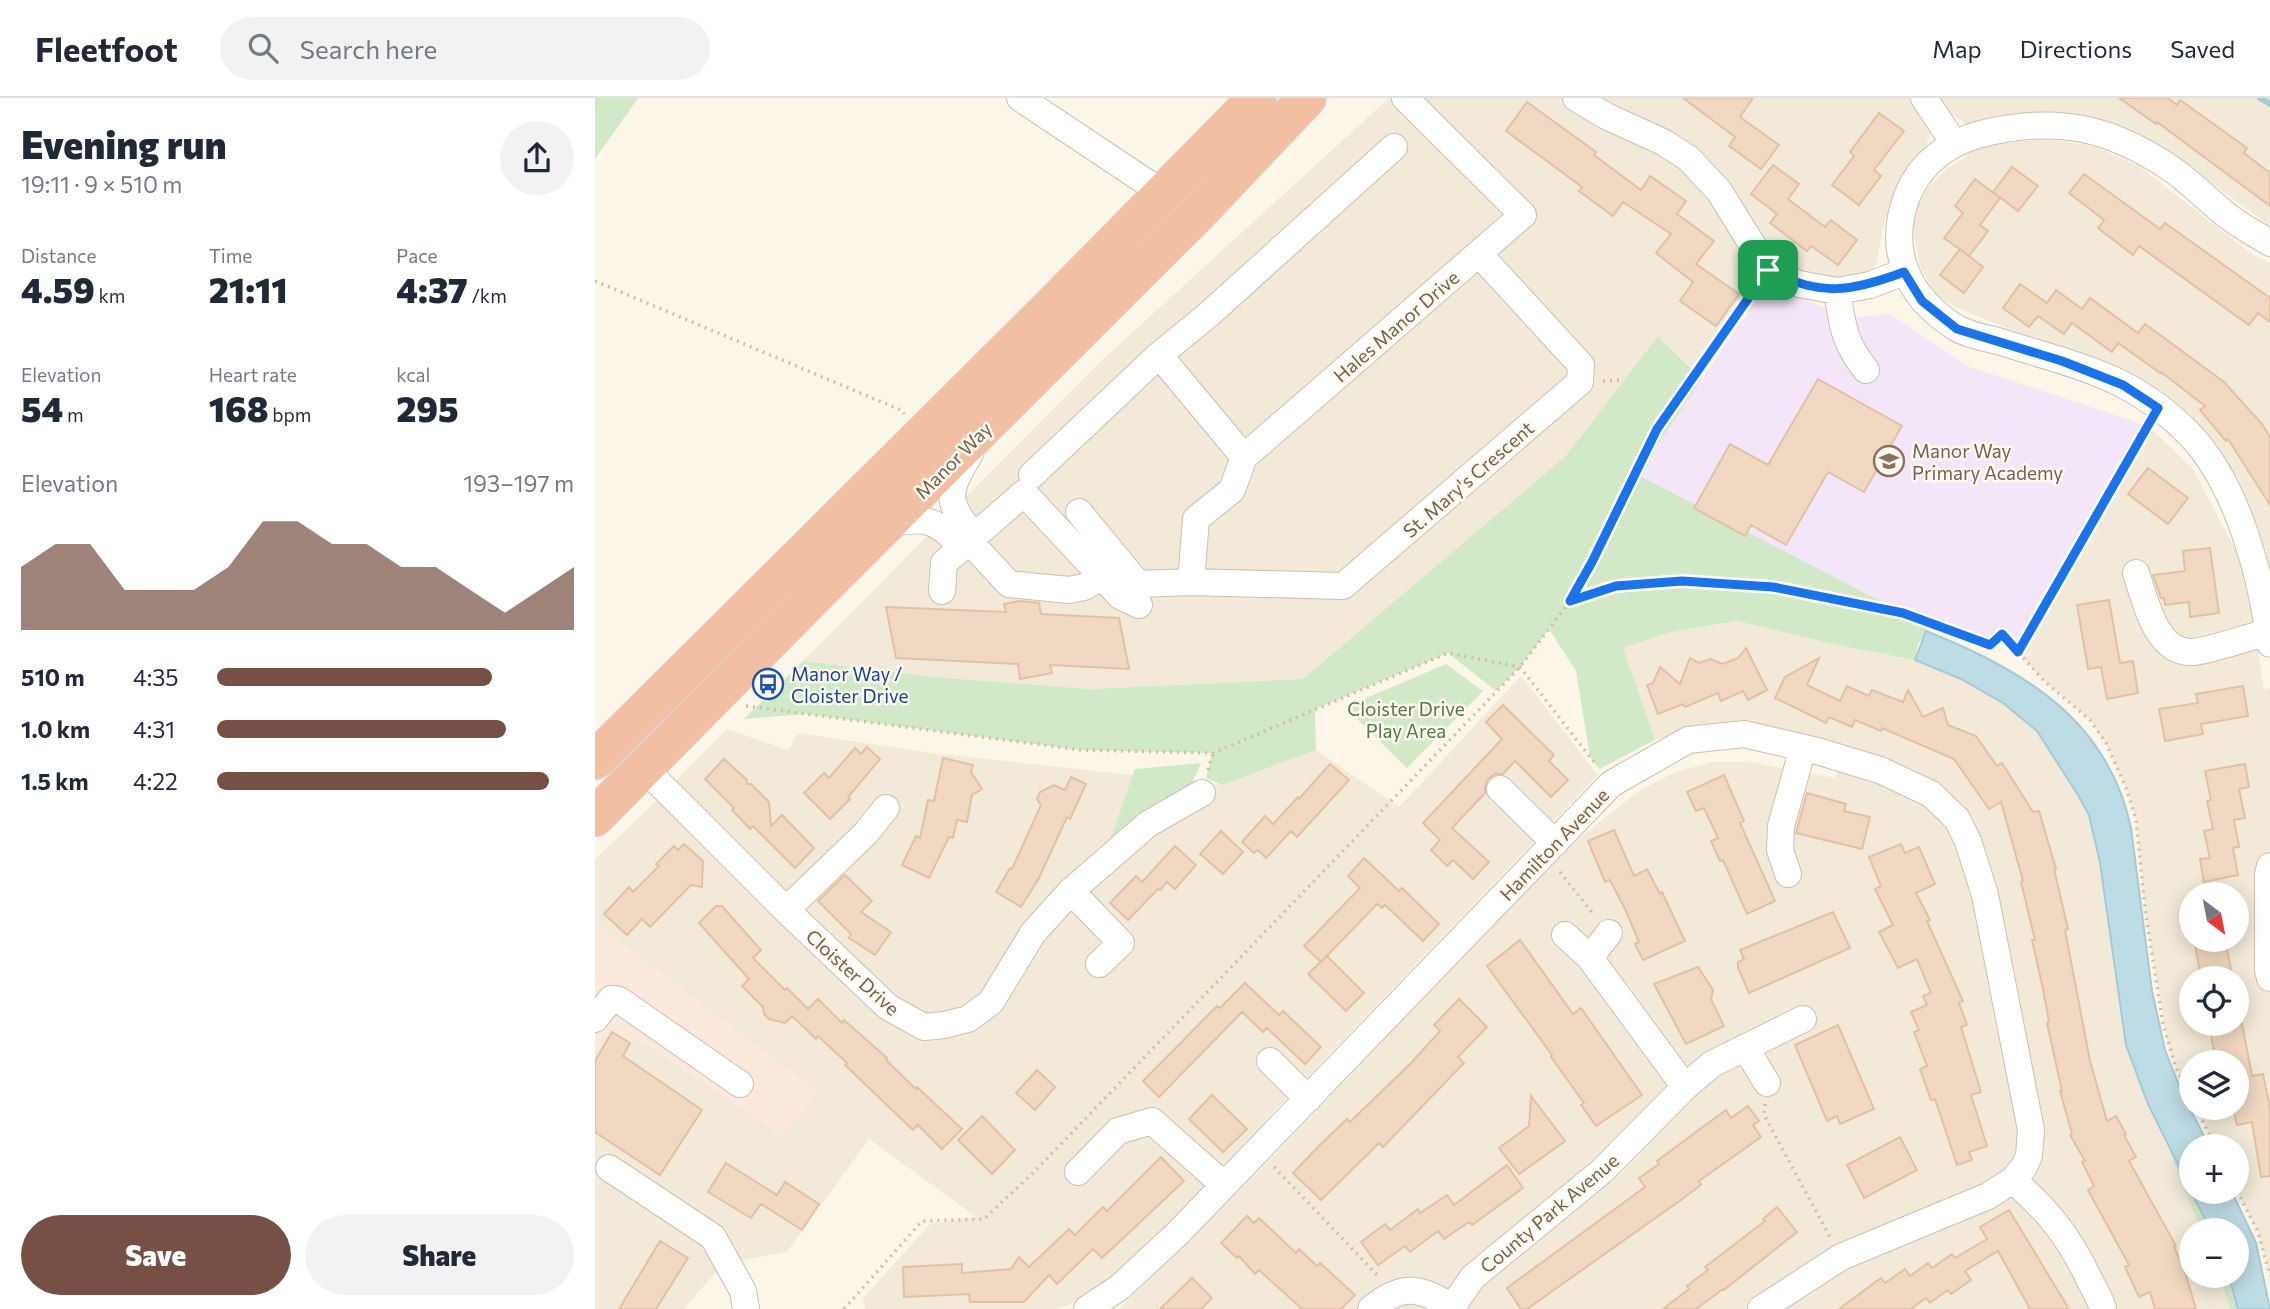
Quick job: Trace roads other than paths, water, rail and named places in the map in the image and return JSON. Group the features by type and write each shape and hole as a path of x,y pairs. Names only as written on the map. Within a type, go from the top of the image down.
{"highway":[{"name":"Manor Way","path":"595,760 1164,194 1257,98"},
{"name":"Manor Way","path":"595,817 826,583 1198,214 1307,98"}],"street":[{"path":"1020,98 1164,194"},
{"name":"Hales Manor Drive","path":"1244,457 1523,215 1405,98"},
{"path":"1576,98 1688,158 1719,191 1768,270 1799,284 1837,290 1870,285 1904,272"},
{"path":"1924,98 1954,143"},
{"path":"2136,573 2146,606 2159,634 2175,649 2193,652 2269,638 2256,567 2221,481 2192,438 2158,408 2123,385 2062,361 1957,329 1922,301 1904,272 1899,229 1908,192 1927,163 1954,143 2019,125 2074,127 2122,140 2168,167 2230,218 2270,243"},
{"path":"1032,475 1159,355 1207,316 1394,147"},
{"name":"St. Mary's Crescent","path":"1079,512 1138,584 1191,582 1343,586 1580,382 1581,365 1479,254"},
{"path":"1837,290 1844,335 1853,354 1866,370"},
{"path":"1159,355 1244,457 1232,490 1196,519 1191,582"},
{"path":"1000,412 969,455 953,487 951,500 969,541 1009,584 1069,590 1084,587 1102,577"},
{"path":"942,592 944,563 1024,493 1120,596 1139,605"},
{"path":"888,524 918,520 935,523 969,541"},
{"name":"Hamilton Avenue","path":"1087,1309 1120,1287 1178,1234 1611,784 1688,740 1744,734 1880,770 1931,794 1957,819 1968,841 1985,895 2031,1130 2029,1156 2013,1180"},
{"path":"1788,874 1780,850 1781,826 1803,748"},
{"name":"Cloister Drive","path":"644,768 786,911 888,1007 924,1027 968,1019 991,1002 1033,933 1071,891 1148,824 1202,793"},
{"path":"1500,789 1550,848"},
{"path":"786,911 873,842 886,808"},
{"path":"2270,866 2270,978"},
{"path":"1071,891 1133,943 1099,964"},
{"path":"1590,958 1609,933"},
{"path":"1565,934 1590,958 1685,1087"},
{"path":"595,1019 611,999 619,999 740,1084"},
{"name":"County Park Avenue","path":"1371,1309 1393,1292 1430,1293 1454,1308 1473,1277 1602,1171 1685,1087 1712,1064 1803,1018"},
{"path":"1745,1047 1767,1083"},
{"path":"1270,1061 1308,1099"},
{"path":"1078,1172 1118,1131 1152,1121 1224,1185"},
{"path":"609,1168 713,1237 743,1292 746,1309"},
{"path":"1761,1309 1841,1257 1988,1196 2013,1180 2057,1223 2076,1251 2102,1309"}],"water":[{"path":"1926,631 1995,662 2056,703 2081,728 2103,757 2120,790 2131,828 2152,991 2165,1050 2179,1085 2179,1120 2196,1120 2203,1134 2179,1134 2179,1167 2148,1104 2126,1045 2100,863 2089,815 2037,731 2003,703 1961,679 1915,660"},
{"path":"2197,1204 2238,1204 2244,1218 2205,1218"},
{"path":"2249,1228 2256,1243 2270,1309 2238,1309 2232,1288 2249,1288"}],"waterway":[{"path":"2260,98 2270,104"}],"place":[{"name":"Manor Way Primary Academy","path":"1889,461"},
{"name":"Manor Way / Cloister Drive","path":"768,684"}],"park label":[{"name":"Cloister Drive Play Area","path":"1406,719"}]}
